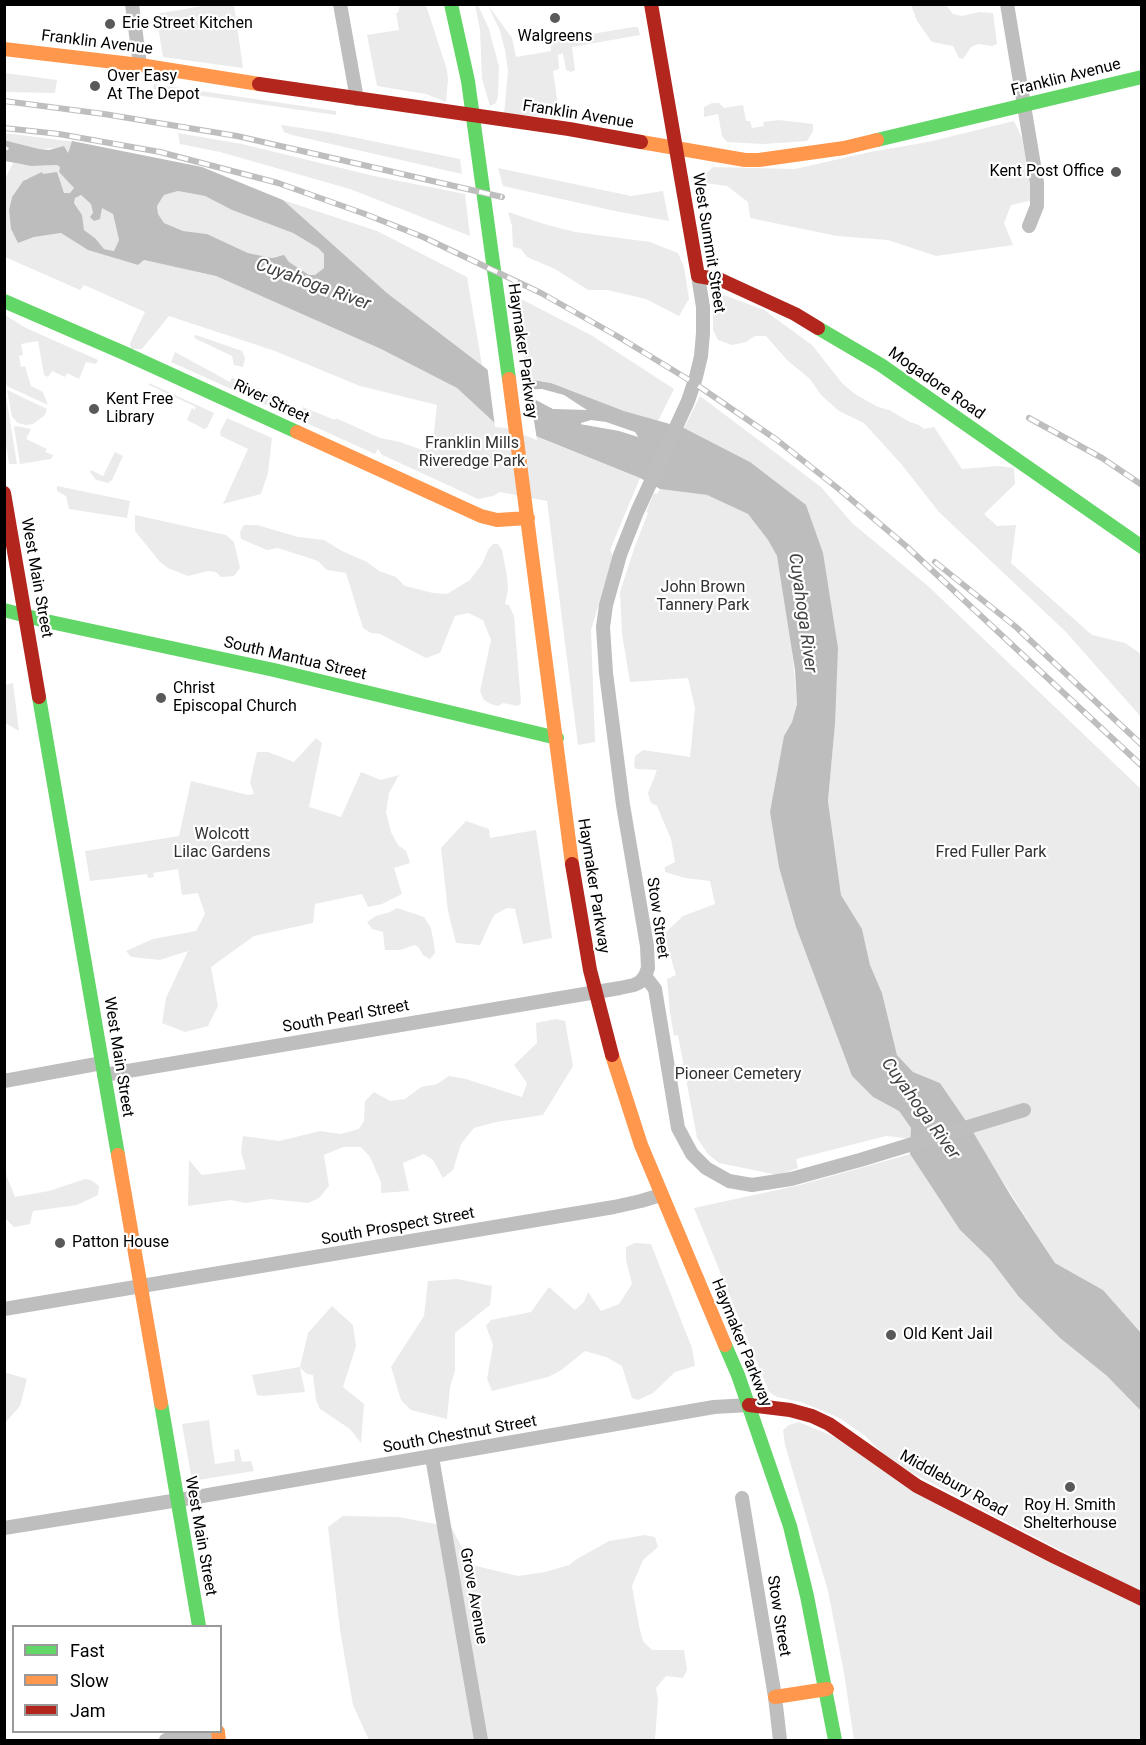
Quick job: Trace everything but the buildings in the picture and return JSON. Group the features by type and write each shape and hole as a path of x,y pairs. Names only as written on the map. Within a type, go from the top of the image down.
{"main road":[{"name":"Haymaker Parkway","path":"451,4 468,81 557,738 570,855 595,992 625,1099 661,1195 749,1405 790,1526 827,1689 835,1740"},
{"name":"West Summit Street","path":"651,4 698,276"},
{"name":"Franklin Avenue","path":"4,49 140,65 675,146 745,160 784,158 844,148 1142,77"},
{"name":"Mogadore Road","path":"698,276 721,280 795,314 881,365 1142,547"},
{"name":"River Street","path":"4,301 124,353 481,516 508,520 528,518"},
{"name":"West Main Street","path":"4,493 199,1625"},
{"name":"South Mantua Street","path":"4,610 274,670 557,738"},
{"name":"Middlebury Road","path":"749,1405 780,1408 812,1416 846,1435 917,1486 1142,1599"},
{"path":"775,1697 827,1689"}],"street":[{"path":"132,4 140,65"},
{"path":"340,4 357,99"},
{"path":"1007,4 1038,194 1035,213 1029,226"},
{"name":"West Summit Street","path":"637,512 691,392 701,356 703,307 698,276"},
{"name":"Stow Street","path":"637,512 620,555 606,605 603,627 606,673 623,805 647,946 648,968 645,976 655,989 678,1128 692,1154 706,1168 729,1181 752,1185 767,1184 885,1152 1024,1110"},
{"name":"South Pearl Street","path":"4,1081 103,1069 595,992 634,985 645,976"},
{"name":"South Prospect Street","path":"4,1309 604,1209 661,1195"},
{"name":"South Chestnut Street","path":"4,1528 432,1457 714,1407 749,1405"},
{"name":"Grove Avenue","path":"432,1457 481,1740"},
{"name":"Stow Street","path":"742,1498 780,1740"},
{"path":"166,1740 212,1733"}],"green space":[{"path":"214,4 234,5 243,68 163,57 156,14"},
{"path":"400,5 426,5 447,70 446,102 426,94 377,86 367,35 399,30 396,13"},
{"path":"475,5 478,5 489,29 499,67 498,97 496,103 490,106 482,79 480,30"},
{"path":"488,5 512,38 516,57 551,51 551,41 633,27 638,27 640,35 572,47 575,70 571,72 566,70 563,53 558,55 559,69 553,71 558,106 555,117 504,114 508,71 505,50 500,31"},
{"path":"911,5 946,5 953,14 962,16 979,12 993,13 997,44 992,46 978,44 971,47 963,59 959,58 953,46 932,42 917,21"},
{"path":"5,73 57,80 55,93 5,92"},
{"path":"154,84 336,111 336,115 153,89"},
{"path":"712,103 719,103 724,108 743,105 746,121 750,121 752,128 764,126 763,122 779,120 813,124 813,131 807,141 763,144 727,142 722,136 718,114 704,117 704,107"},
{"path":"1014,121 1022,138 1033,200 1011,205 1004,223 1013,245 936,256 888,240 837,236 750,218 748,202 727,186 697,182 713,167 795,169 928,142"},
{"path":"281,125 328,132 460,159 462,174 292,135 284,132"},
{"path":"5,133 72,141 68,153 58,148 39,149 5,140"},
{"path":"178,133 242,144 374,176 465,194 470,236 350,189 220,152 180,144"},
{"name":"Franklin Mills Riveredge Park","path":"13,163 31,166 57,165 60,167 59,172 74,188 67,194 62,188 28,178 23,181 12,197 9,210 11,229 18,243 34,237 61,233 88,250 138,265 144,260 216,276 381,349 457,388 497,424 507,425 640,478 610,550 613,556 591,630 595,742 578,745 547,501 500,492 478,499 382,455 378,449 375,454 171,362 175,352 230,382 232,378 288,401 287,406 301,412 303,407 335,420 336,418 380,438 425,451 432,449 437,405 360,386 275,351 169,316 142,349 131,349 130,343 145,312 84,285 80,290 5,257 5,179"},
{"path":"498,168 631,196 663,191 669,221 503,186"},
{"path":"178,191 205,196 232,210 293,233 324,254 324,268 315,276 309,275 277,256 272,258 248,253 207,234 183,231 164,223 158,214 157,206 164,195"},
{"path":"81,195 91,204 93,213 102,207 113,214 119,240 114,251 104,249 84,230 79,210 74,203 75,198"},
{"path":"283,200 377,231 467,277 482,365 387,293"},
{"path":"508,212 575,232 650,242 678,253 684,267 689,299 679,316 646,299 607,290 588,290 555,269 527,257 521,249 513,247 512,226"},
{"path":"724,295 764,310 812,345 842,383 855,394 924,429 934,427 962,469 998,466 1014,468 1015,484 984,514 997,526 1016,525 1011,563 1092,635 1125,643 1141,654 1141,717 1066,632 939,512 902,465 864,423 839,411 766,336 755,336 746,342 732,345 718,340 713,330 713,302"},
{"path":"517,297 591,335 674,389 658,421 624,411 551,383 526,378"},
{"path":"5,315 26,328 98,360 96,364 86,362 79,379 67,373 65,377 52,371 48,377 44,375 38,341 21,344 23,355 19,356 21,367 25,366 31,386 43,392 48,405 7,386 4,373"},
{"path":"196,335 242,351 245,358 243,367 234,365 232,356 196,339 194,337"},
{"path":"149,383 214,413 207,428 204,429 187,420 192,408 194,410 196,407"},
{"path":"4,390 17,464 9,464 5,438"},
{"path":"7,390 47,409 45,415 33,424 18,423 12,417"},
{"name":"Fred Fuller Park","path":"700,396 821,487 852,523 928,586 1141,789 1141,1333 1103,1290 1055,1263 940,1083 913,1072 897,1055 882,993 870,965 862,929 841,895 828,801 835,724 750,462 684,428"},
{"path":"227,418 272,438 268,473 261,494 223,504 248,449 221,436 220,432"},
{"path":"14,427 31,429 26,439 47,449 45,452 53,455 51,459 20,464"},
{"path":"115,452 123,456 112,480 108,483 96,480 91,470 103,476"},
{"path":"57,486 130,501 127,518 69,509 66,496 57,491"},
{"path":"660,489 707,495 748,514 777,556 790,628 797,703 792,722 784,736 796,927 852,1076 873,1097 899,1111 911,1128 912,1139 886,1136 796,1159 798,1168 778,1175 719,1163 708,1154 697,1138 678,1035 674,1036 670,1013 667,979 676,975 665,938 666,932 683,916 715,904 710,881 685,878 665,872 665,867 675,862 671,839 657,806 651,803 648,793 657,770 636,769 634,766 635,756 643,750 690,757 695,708 688,678 630,682 622,634 620,592 648,513 646,512 654,493 657,494"},
{"path":"135,515 226,535 234,542 240,568 234,576 221,577 216,572 208,571 188,576 168,568 160,562 135,531"},
{"path":"244,525 257,525 298,537 324,540 367,562 379,571 396,577 405,586 433,593 447,594 470,580 482,564 488,550 493,544 498,544 502,550 507,576 508,589 505,604 509,605 514,616 521,703 518,706 503,703 498,706 484,700 480,691 491,640 483,620 468,613 455,616 440,653 426,658 380,634 371,633 363,628 346,573 327,570 318,561 278,548 267,550 241,539 240,532"},
{"path":"13,683 19,731 5,723 5,685"},
{"name":"Wolcott Lilac Gardens","path":"316,738 322,743 309,807 341,817 361,772 381,780 399,775 389,793 386,812 391,832 398,845 406,851 410,863 394,868 402,894 382,904 368,907 362,894 315,904 313,923 254,936 211,967 218,1006 208,1026 185,1032 162,1023 166,998 188,951 160,960 131,957 126,951 153,939 196,931 205,914 198,893 182,895 178,869 153,873 154,877 148,878 147,874 90,881 85,851 179,836 191,781 248,795 254,794 250,782 257,752 268,752 294,762"},
{"path":"466,821 489,829 490,838 536,830 552,938 523,944 515,909 507,908 494,915 480,945 456,943 448,911 441,848"},
{"path":"397,908 424,917 431,928 434,944 435,953 430,959 423,955 415,945 400,950 385,950 383,932 372,929 367,922"},
{"path":"556,1019 565,1021 573,1066 543,1115 496,1122 474,1128 461,1144 453,1170 443,1178 433,1160 424,1154 403,1163 409,1191 381,1193 381,1182 370,1157 361,1147 343,1147 324,1155 329,1186 319,1198 308,1203 270,1199 245,1203 231,1200 188,1206 189,1160 202,1175 246,1169 241,1152 243,1136 279,1141 320,1131 340,1134 359,1129 364,1121 365,1101 374,1092 390,1101 405,1099 421,1087 437,1084 449,1076 466,1079 522,1097 527,1083 514,1065 537,1043 536,1023"},
{"path":"910,1154 960,1230 990,1259 1019,1297 1060,1338 1107,1376 1141,1411 1141,1592 893,1463 864,1435 841,1419 801,1402 777,1397 769,1392 694,1208 800,1185"},
{"path":"4,1161 7,1177 15,1197 49,1191 85,1179 99,1186 98,1195 77,1205 33,1211 30,1224 14,1227 5,1218"},
{"path":"635,1243 651,1244 692,1348 695,1366 675,1372 653,1393 638,1400 632,1398 622,1366 606,1357 585,1351 560,1371 548,1377 492,1391 487,1379 493,1345 486,1326 491,1320 531,1312 549,1287 575,1310 584,1302 588,1292 601,1311 619,1304 632,1284 626,1260 626,1247"},
{"path":"457,1279 492,1286 490,1305 455,1333 455,1371 450,1387 447,1419 411,1410 401,1400 391,1367 424,1316 428,1281"},
{"path":"332,1306 353,1325 356,1346 343,1387 364,1404 361,1443 350,1429 320,1409 316,1400 313,1375 307,1374 300,1368 305,1392 262,1396 257,1395 252,1375 300,1367 308,1333"},
{"path":"4,1372 27,1379 20,1406 5,1423"},
{"path":"209,1420 215,1464 235,1461 234,1450 239,1449 242,1462 251,1461 254,1471 192,1481 182,1424"},
{"path":"799,1422 837,1438 1141,1606 1141,1740 854,1740 828,1591 785,1445 783,1430"},
{"path":"343,1516 399,1517 451,1527 472,1565 518,1576 569,1565 609,1541 645,1535 655,1537 658,1547 643,1560 632,1586 639,1626 643,1641 652,1650 684,1650 687,1670 683,1678 666,1676 656,1688 658,1700 655,1739 369,1740 353,1705 340,1630 328,1527"}],"water":[{"path":"4,140 49,150 64,146 68,153 72,141 202,167 283,200 387,293 492,373 551,383 624,411 684,428 750,462 806,505 823,553 838,648 835,724 828,801 841,895 862,929 870,965 882,993 897,1055 913,1072 940,1083 1055,1263 1103,1290 1141,1333 1141,1411 1107,1376 1060,1338 1019,1297 990,1259 960,1230 910,1154 911,1128 899,1111 873,1097 852,1076 796,927 779,867 770,812 784,736 792,722 797,704 795,670 777,556 748,514 707,495 660,489 640,478 543,439 507,425 497,425 457,388 381,349 216,276 144,260 138,265 88,250 61,233 34,237 18,243 11,229 9,210 12,197 23,181 42,172 43,174 57,172 64,193 70,193 74,188 59,172 60,167 57,165 31,166 5,161 5,150 9,148 5,146","holes":["178,191 205,196 232,210 293,233 324,254 324,268 315,275 309,275 289,262 284,255 272,258 248,253 207,234 183,231 164,223 158,214 157,206 164,195","81,195 91,204 93,213 90,217 94,221 100,219 102,208 113,214 119,240 114,251 104,249 84,230 82,215 74,203 75,198","542,389 564,395 587,410 553,409 517,390","591,420 606,422 635,432 642,443 615,443 597,439 581,429 581,423"]}],"pier":[{"path":"487,365 494,370 527,376 537,440 506,428 495,427"}],"waterway":[{"name":"Cuyahoga River","path":"565,432 616,441 651,452"}],"railway":[{"path":"4,101 104,114 237,136 502,197"},
{"path":"4,128 59,134 160,152 278,183 423,237 541,293 694,383 777,440 906,546 1142,766"},
{"path":"1029,418 1102,458 1142,485"},
{"path":"935,562 1016,627 1142,745"}],"traffic: fast":[{"path":"451,4 468,81 509,379"},
{"path":"877,140 1142,77"},
{"path":"4,301 297,432"},
{"path":"818,328 881,365 1142,547"},
{"path":"4,610 274,670 557,738"},
{"path":"39,697 118,1155"},
{"path":"725,1345 738,1375 790,1526 807,1596 835,1740"},
{"path":"161,1403 199,1625"}],"traffic: slow":[{"path":"4,49 140,65 259,84"},
{"path":"641,142 745,160 759,160 844,148 877,140"},
{"path":"509,379 572,864"},
{"path":"297,432 481,516 497,520 528,518"},
{"path":"612,1055 641,1145 725,1345"},
{"path":"118,1155 161,1403"},
{"path":"775,1697 827,1689"},
{"path":"218,1733 219,1740"}],"traffic: jam":[{"path":"651,4 698,276 721,280 795,314 818,328"},
{"path":"259,84 569,129 641,142"},
{"path":"4,493 39,697"},
{"path":"572,864 590,970 612,1055"},
{"path":"749,1405 790,1410 829,1424 917,1486 1142,1599"}],"place":[{"name":"Walgreens","path":"555,18"},
{"name":"Erie Street Kitchen","path":"110,24"},
{"name":"Over Easy At The Depot","path":"95,86"},
{"name":"Kent Post Office","path":"1116,172"},
{"name":"Kent Free Library","path":"94,409"},
{"name":"Christ Episcopal Church","path":"161,698"},
{"name":"Patton House","path":"60,1243"},
{"name":"Old Kent Jail","path":"891,1335"},
{"name":"Roy H. Smith Shelterhouse","path":"1070,1487"}],"park label":[{"name":"John Brown Tannery Park","path":"703,597"},
{"name":"Pioneer Cemetery","path":"738,1075"}]}
